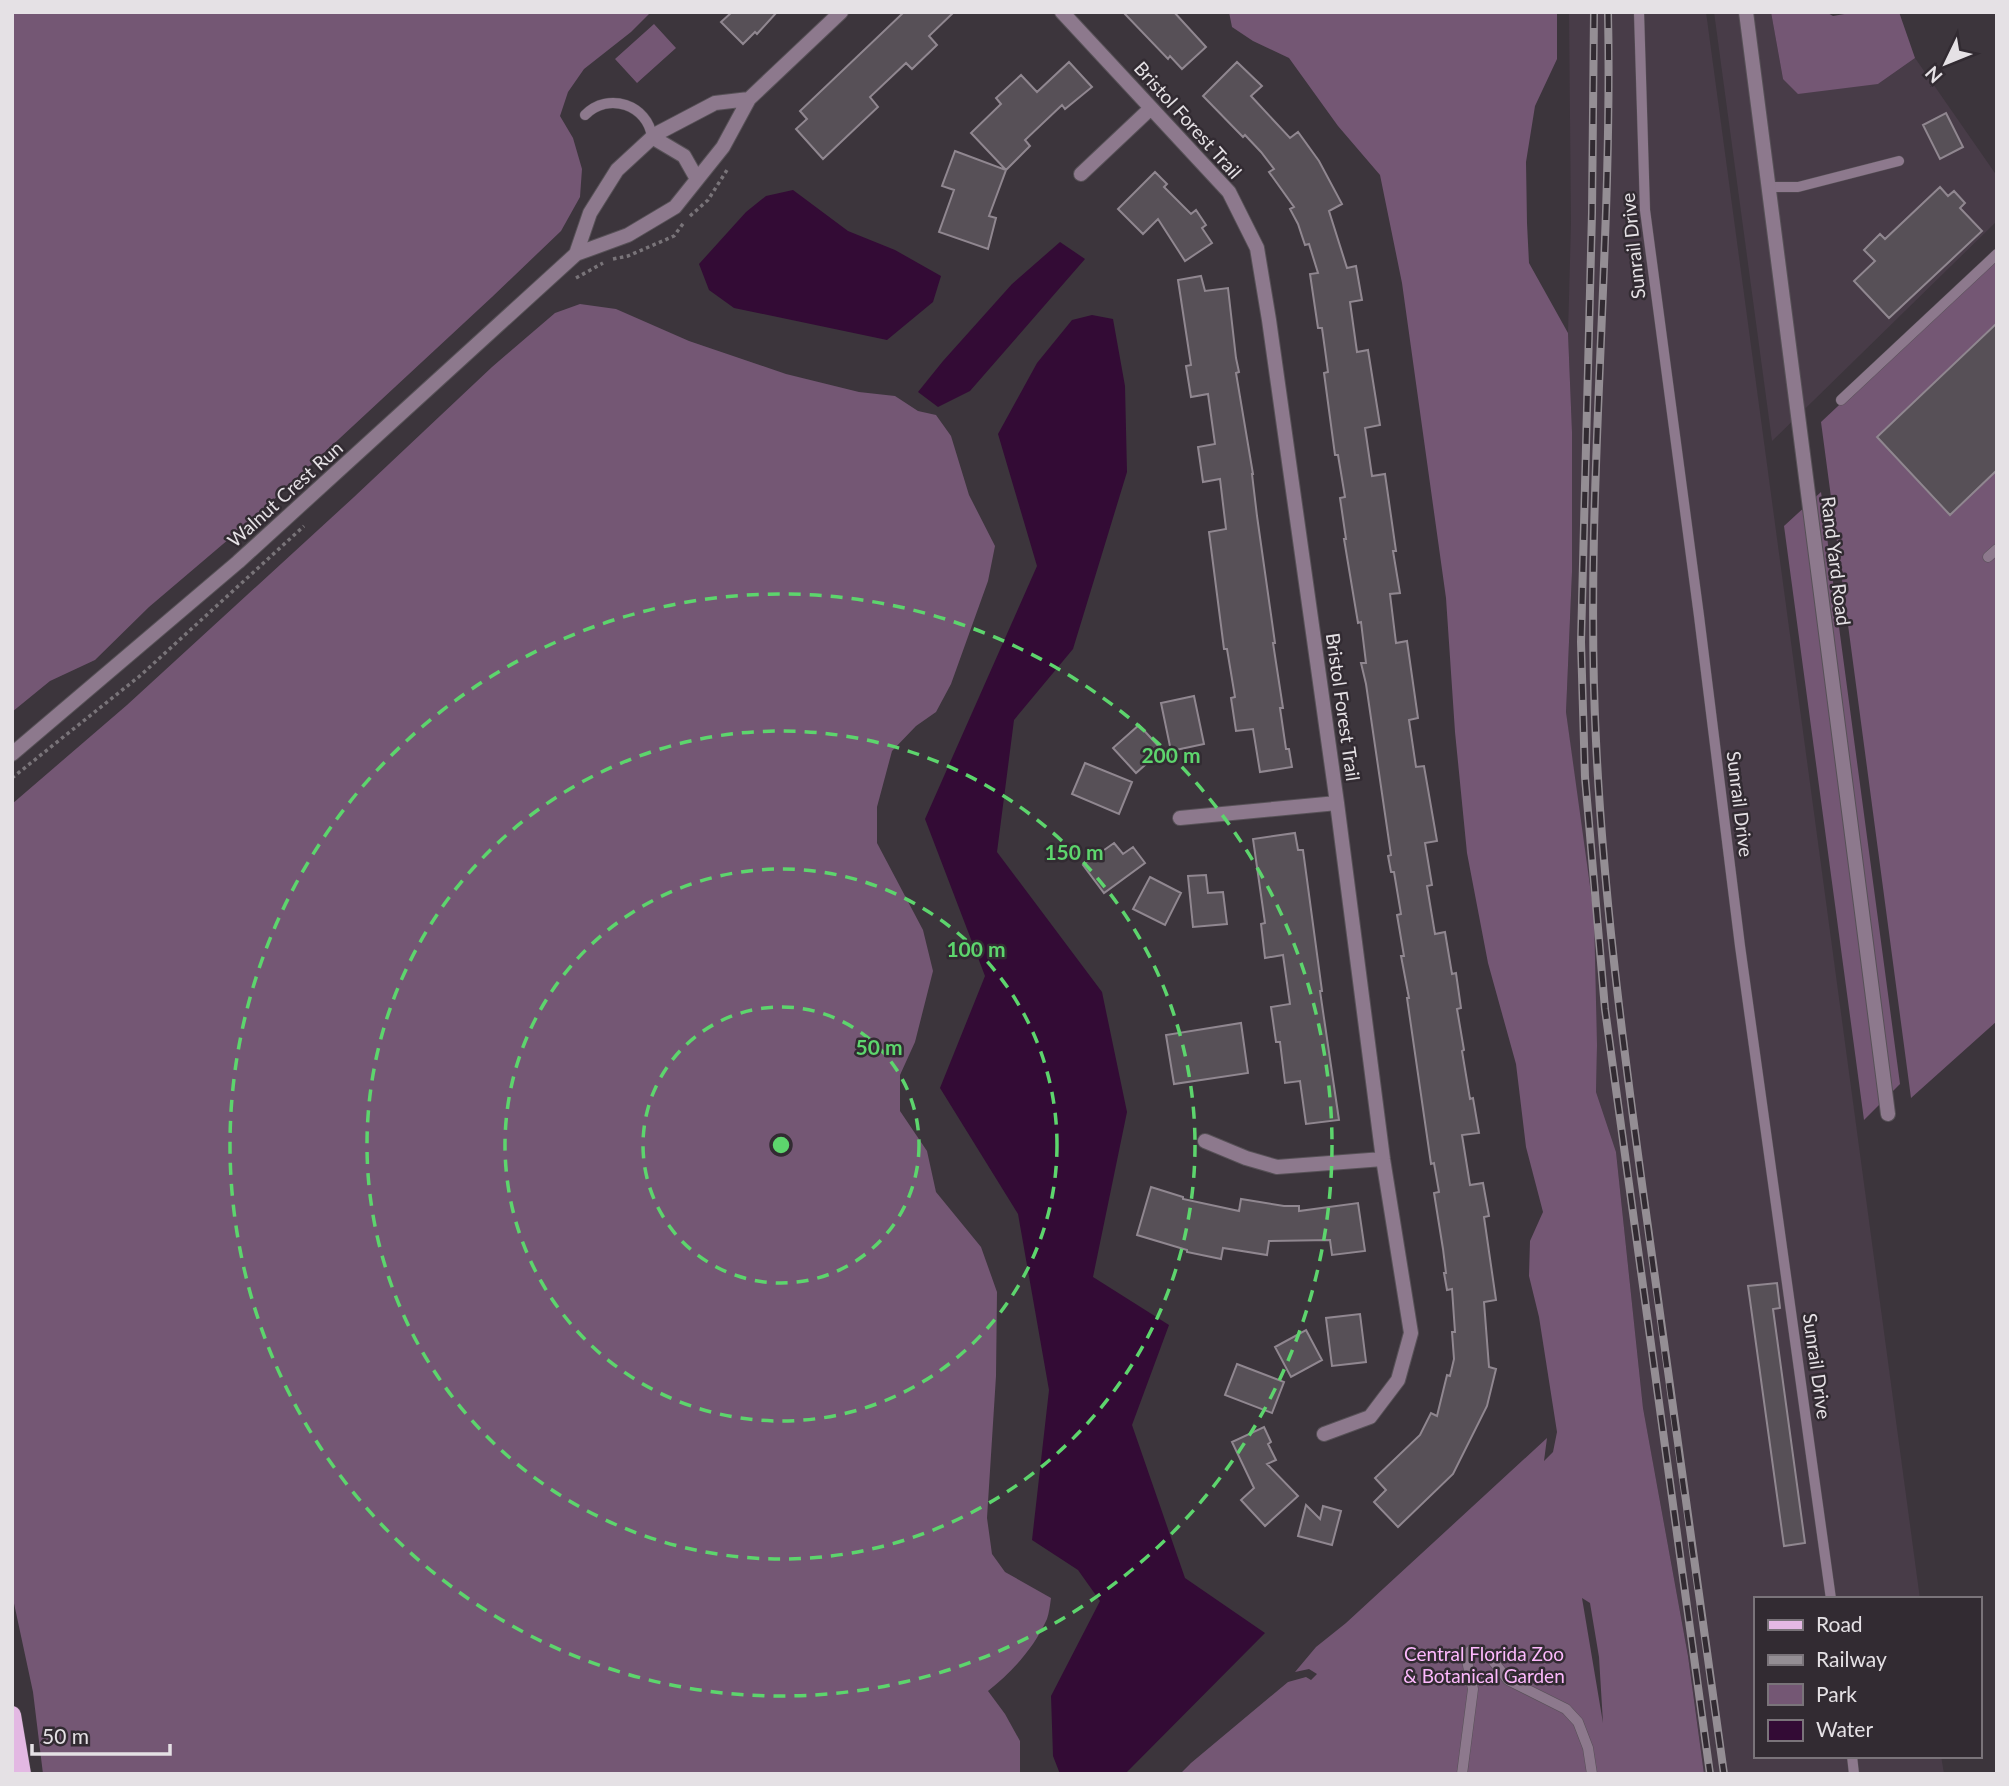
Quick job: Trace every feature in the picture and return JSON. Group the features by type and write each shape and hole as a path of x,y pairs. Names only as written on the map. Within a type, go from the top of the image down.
{"main road":[{"path":"12,1715 22,1774"}],"street":[{"name":"Walnut Crest Run","path":"12,754 237,562 576,254 628,235 676,207 723,147 749,99 841,12"},
{"name":"Bristol Forest Trail","path":"1062,12 1229,192 1257,248 1410,1333 1398,1380 1370,1417 1324,1434"},
{"name":"Rand Yard Road","path":"1746,12 1888,1114"},
{"name":"Walnut Crest Run","path":"576,254 590,213 617,170 652,138 715,103 749,99"},
{"path":"1081,174 1151,107"},
{"path":"652,138 684,156 697,179"},
{"path":"1180,817 1337,803"},
{"path":"1205,1141 1277,1167 1384,1159"}],"lane":[{"name":"Sunrail Drive","path":"1639,12 1645,210 1740,946 1831,1597"},
{"path":"585,114 595,106 612,102 629,104 646,119 651,127 652,138"},
{"path":"1768,187 1798,187 1899,161"},
{"path":"1841,400 1997,254"},
{"path":"1988,558 1997,550"},
{"path":"1462,1774 1473,1689 1466,1656 1471,1650 1479,1650 1490,1657 1508,1680 1566,1709 1578,1722 1588,1748 1592,1774"}],"path":[{"path":"568,282 609,260 628,256 674,236 686,220 708,200 731,163"},
{"path":"12,778 141,675 308,522"}],"shaded area":[{"path":"1569,12 1706,12 1920,1597 1754,1597 1754,1758 1941,1758 1944,1774 1704,1774 1688,1656 1643,1408 1616,1152 1596,1092 1597,1045 1577,800 1566,712 1572,572 1572,432 1568,333 1571,224"},
{"path":"1714,12 1771,12 1783,79 1878,84 1915,58 1997,176 1997,221 1772,441"}],"green space":[{"path":"12,12 651,12 631,32 584,69 568,92 560,116 573,138 582,169 580,197 561,231 256,516 149,607 95,660 50,681 12,712"},
{"name":"Central Florida Zoo & Botanical Garden","path":"1229,12 1557,12 1557,59 1535,106 1526,162 1527,223 1529,263 1568,333 1572,432 1572,572 1566,712 1594,915 1596,1092 1616,1152 1643,1408 1688,1656 1704,1774 1180,1774 1288,1682 1306,1677 1311,1680 1317,1674 1309,1669 1295,1672 1316,1647 1346,1623 1547,1438 1544,1461 1553,1452 1557,1432 1539,1317 1529,1276 1530,1241 1543,1212 1526,1147 1516,1064 1488,963 1467,853 1446,598 1402,283 1380,175 1338,126 1289,58 1253,41 1232,27","holes":["1582,1598 1590,1603 1599,1657 1603,1723"]},
{"path":"1771,12 1826,12 1833,16 1856,12 1899,12 1915,58 1878,84 1798,94 1783,79"},
{"path":"654,24 676,48 637,83 615,59"},
{"path":"1997,257 1997,1021 1911,1098 1821,422"},
{"path":"580,304 616,309 689,341 786,374 859,392 895,396 918,411 936,415 951,436 969,495 995,546 988,581 951,684 936,712 916,726 892,751 877,807 877,843 923,930 933,971 915,1042 900,1075 900,1111 927,1151 936,1192 981,1247 997,1292 996,1376 987,1518 992,1554 1005,1572 1051,1598 1047,1619 1036,1640 1014,1668 988,1691 1020,1741 1020,1774 43,1774 33,1692 12,1594 12,804 127,705 492,367 555,313"},
{"path":"1821,492 1900,1084 1864,1120 1784,526"}],"water":[{"path":"793,190 848,231 895,250 941,276 933,302 887,340 734,308 709,290 699,264 746,212 766,196"},
{"path":"1060,242 1085,259 970,391 938,407 918,392 1012,284"},
{"path":"1092,315 1113,319 1125,386 1127,472 1073,649 1014,720 997,852 1102,992 1127,1112 1093,1277 1169,1325 1132,1425 1185,1578 1265,1633 1125,1774 1060,1774 1053,1756 1051,1696 1100,1601 1078,1570 1032,1540 1049,1390 1018,1214 940,1088 985,976 925,819 1037,566 998,434 1037,363 1072,320"}],"building":[{"path":"732,12 777,12 757,34 755,32 743,44 721,22"},
{"path":"904,12 954,12 929,36 937,45 912,69 906,63 870,97 878,107 823,159 796,129 807,119 800,111"},
{"path":"1123,12 1174,12 1206,47 1182,69 1170,56 1168,59"},
{"path":"1069,62 1092,87 1065,109 1062,105 1025,140 1030,146 1006,170 971,133 1001,104 996,98 1021,75 1037,92"},
{"path":"1237,62 1262,86 1251,96 1290,138 1298,132 1319,161 1342,204 1329,211 1347,268 1356,266 1362,300 1350,302 1357,352 1368,350 1380,425 1365,428 1372,476 1385,474 1400,593 1390,594 1396,643 1407,641 1418,718 1409,720 1416,767 1424,766 1437,841 1425,843 1432,885 1427,886 1435,934 1445,932 1452,974 1456,973 1461,1008 1457,1009 1464,1050 1462,1051 1479,1133 1462,1135 1470,1185 1483,1183 1489,1216 1484,1217 1496,1300 1484,1302 1489,1367 1496,1369 1487,1406 1453,1474 1398,1527 1374,1502 1386,1490 1375,1478 1420,1435 1431,1413 1437,1416 1447,1375 1450,1376 1454,1359 1452,1289 1447,1290 1444,1273 1434,1193 1439,1192 1434,1163 1431,1164 1401,956 1404,956 1397,915 1401,914 1394,872 1391,872 1388,856 1391,855 1361,663 1366,663 1361,622 1358,623 1344,539 1340,498 1345,497 1338,455 1335,455 1324,373 1328,372 1322,328 1318,328 1310,274 1318,273 1309,244 1305,245 1290,209 1294,207 1269,172 1274,169 1245,135 1243,137 1203,96"},
{"path":"1946,113 1963,147 1940,159 1923,125"},
{"path":"955,151 1006,170 989,216 996,218 988,249 939,232 954,190 942,186"},
{"path":"1155,172 1167,184 1164,187 1191,214 1196,210 1206,225 1202,228 1212,243 1185,261 1158,219 1143,234 1118,209"},
{"path":"1940,187 1948,196 1954,191 1965,203 1960,208 1982,231 1889,318 1854,281 1875,261 1864,250 1880,234 1885,239"},
{"path":"1201,276 1205,291 1228,288 1239,372 1236,373 1253,474 1275,643 1283,708 1280,708 1286,749 1289,749 1292,767 1260,772 1253,729 1236,731 1231,698 1235,697 1227,649 1224,649 1209,532 1226,529 1220,479 1203,482 1198,447 1215,444 1208,394 1191,397 1186,366 1191,365 1178,280"},
{"path":"1997,323 1997,470 1950,515 1877,437"},
{"path":"1194,696 1204,744 1171,751 1161,703"},
{"path":"1139,725 1162,750 1136,773 1113,748"},
{"path":"1085,763 1132,782 1119,814 1072,794"},
{"path":"1295,833 1298,850 1303,850 1339,1120 1306,1124 1300,1081 1285,1083 1280,1042 1276,1042 1271,1007 1290,1004 1283,955 1265,958 1261,924 1265,923 1253,839"},
{"path":"1114,843 1123,854 1133,847 1145,863 1104,893 1083,865"},
{"path":"1206,875 1208,893 1223,892 1227,924 1193,927 1188,876"},
{"path":"1150,877 1181,893 1165,925 1133,909"},
{"path":"1241,1023 1248,1073 1174,1084 1166,1035"},
{"path":"1151,1187 1183,1199 1239,1211 1241,1199 1299,1206 1299,1211 1358,1203 1365,1251 1332,1255 1330,1240 1269,1241 1267,1255 1223,1248 1221,1259 1187,1252 1137,1235"},
{"path":"1777,1283 1780,1308 1773,1309 1805,1543 1784,1546 1748,1286"},
{"path":"1360,1314 1366,1362 1332,1366 1326,1318"},
{"path":"1306,1330 1322,1360 1291,1377 1275,1347"},
{"path":"1237,1364 1284,1382 1272,1413 1225,1395"},
{"path":"1264,1427 1276,1460 1267,1464 1298,1496 1265,1526 1241,1500 1254,1488 1232,1442"},
{"path":"1306,1505 1320,1519 1323,1506 1341,1511 1332,1545 1298,1536"}],"railway":[{"path":"1594,12 1592,213 1581,642 1585,777 1605,1009 1710,1774"},
{"path":"1608,12 1607,194 1594,559 1593,650 1599,796 1608,907 1627,1074 1724,1774"}]}
